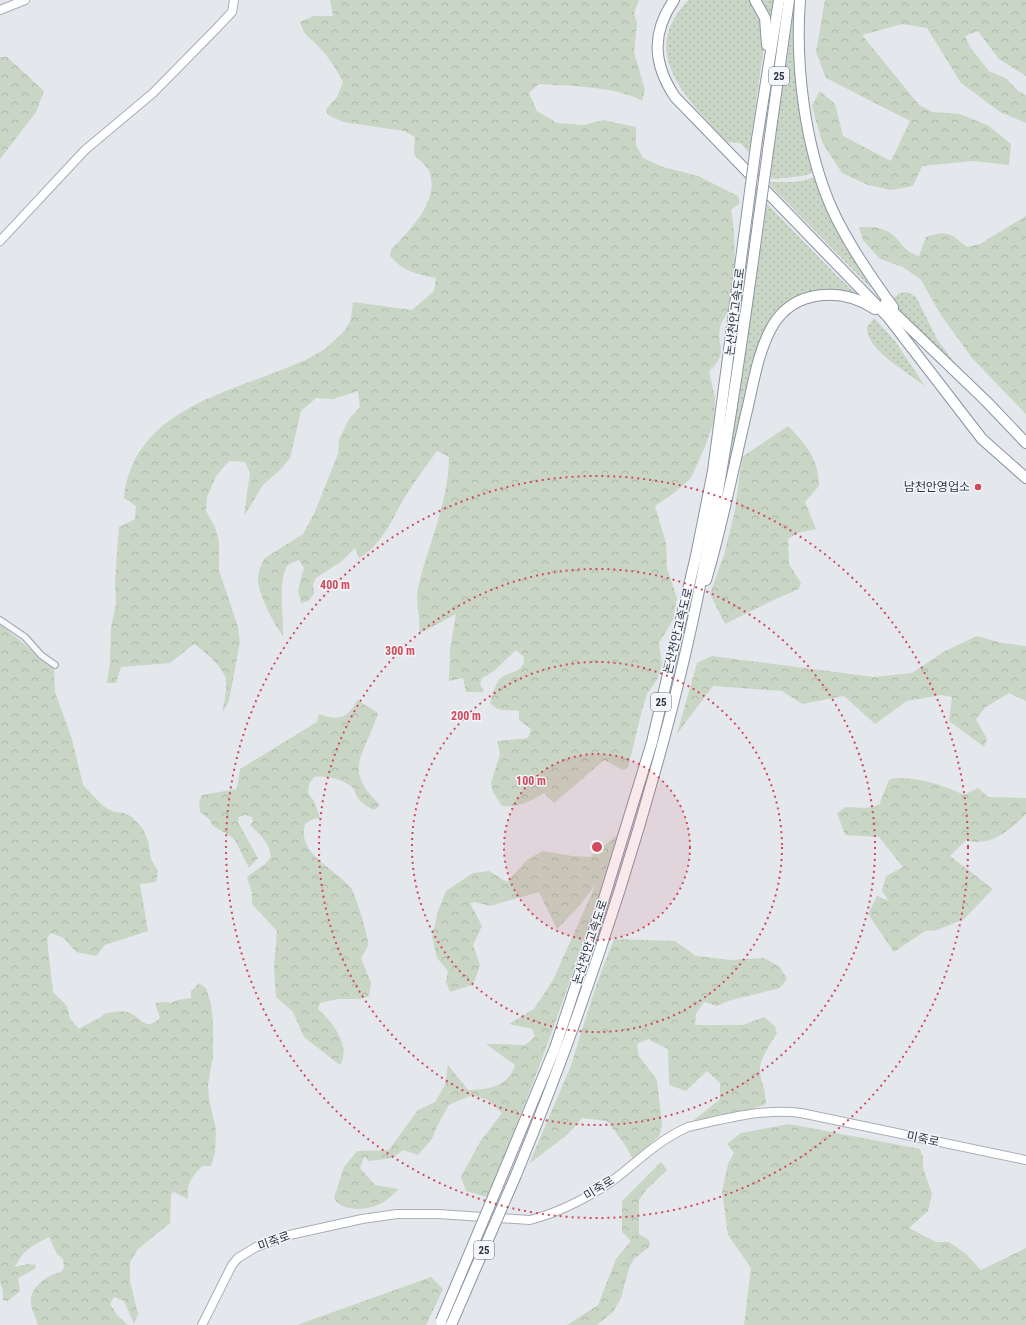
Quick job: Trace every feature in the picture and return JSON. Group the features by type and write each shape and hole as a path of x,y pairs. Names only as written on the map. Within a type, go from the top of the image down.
{"highway":[{"path":"674,0 661,23 658,46 660,69 673,94 691,115 888,317 982,439 1026,478"},
{"path":"682,0 674,10 666,26 664,46 667,68 679,93 907,326 986,401 1026,443"},
{"path":"755,0 764,13 767,25 764,96"},
{"name":"논산천안고속도로","path":"440,1323 555,1048 598,918 652,742 696,556 713,471 757,139 779,0"},
{"name":"논산천안고속도로","path":"451,1325 536,1127 608,929 665,734 685,649 720,477 738,370 789,0"},
{"path":"800,0 799,50 804,101 811,140 826,195 840,226 861,263 907,326"},
{"path":"685,649 718,540 742,431 763,348 774,324 783,313 796,304 811,297 824,294 845,296 855,299 888,317"}],"street":[{"path":"0,10 25,0"},
{"path":"0,240 85,150 153,93 215,30 232,12 234,0"},
{"path":"0,620 25,637 41,655 56,665"},
{"name":"미죽로","path":"202,1325 232,1265 246,1252 268,1242 324,1226 397,1214 438,1214 530,1220 541,1217 568,1205 606,1185 658,1143 688,1127 755,1113 776,1111 801,1113 1026,1160"}],"green space":[{"path":"330,0 639,0 634,13 637,24 634,52 645,90 642,101 619,92 577,86 539,84 529,93 537,111 557,123 584,125 603,120 636,127 636,145 643,158 663,167 698,176 738,196 740,203 731,210 734,232 735,259 732,298 730,308 720,327 719,334 721,354 719,359 709,371 715,398 714,421 691,478 674,493 655,506 666,543 667,568 677,598 673,620 659,643 662,665 657,680 647,694 628,768 623,770 604,760 554,803 544,793 524,803 513,806 502,806 493,792 491,783 500,754 497,741 528,738 531,729 519,720 519,711 500,709 490,703 497,682 502,677 520,669 524,657 516,650 494,671 482,678 480,684 484,692 466,692 463,678 449,681 450,650 456,614 419,634 417,599 418,588 445,492 449,457 437,451 411,487 387,528 375,545 359,558 355,548 342,561 316,578 313,584 314,594 308,601 301,603 298,589 304,568 299,560 288,565 283,579 282,589 283,636 268,610 261,595 258,582 261,566 265,558 303,534 314,514 338,454 339,440 349,419 360,407 358,391 333,399 316,398 301,411 290,458 283,467 263,485 244,516 250,473 245,462 229,461 216,476 207,497 206,511 215,527 219,542 219,570 238,627 240,642 229,701 222,713 226,689 225,676 215,662 194,644 170,663 121,667 116,683 107,683 110,662 111,627 116,604 115,581 119,527 135,519 136,506 124,498 131,470 143,447 160,428 205,400 317,354 330,345 347,327 351,318 353,302 412,310 434,291 436,278 411,272 400,266 390,256 391,250 421,215 430,195 432,184 430,173 414,154 415,137 404,131 343,122 328,115 326,109 337,97 343,82 326,54 305,34 300,22 314,16 333,16"},
{"path":"689,0 750,0 764,27 764,46 749,153 741,143 727,142 684,93 674,76 668,57 667,38 674,19"},
{"path":"761,0 774,0 770,21 769,14"},
{"path":"825,0 1026,0 1026,76 999,59 978,31 965,36 970,47 989,71 1007,79 1018,91 1026,95 1026,123 1000,112 961,83 927,28 902,24 862,35 919,105 933,112 960,114 989,126 1011,144 1009,165 974,161 922,166 913,186 891,190 868,185 842,173 822,142 812,106 820,91 835,104 843,136 891,161 910,121 826,78 816,52"},
{"path":"794,7 798,90 812,173 803,176 774,179 770,177"},
{"path":"0,57 7,57 44,91 36,112 0,159"},
{"path":"816,177 830,217 871,288 770,185 770,182 797,182"},
{"path":"767,204 837,276 862,299 830,291 773,319 725,491"},
{"path":"1026,216 1026,414 972,358 941,315 921,280 903,267 880,259 863,240 859,227 884,229 892,234 908,251 919,256 926,237 944,233 952,236 967,247 980,244"},
{"path":"907,292 916,297 937,339 957,366 922,335 905,317 892,299 900,293"},
{"path":"874,318 895,341 925,386 889,360 873,344 868,335 867,327"},
{"path":"788,426 806,446 814,460 817,468 819,486 805,502 816,529 797,533 788,539 789,564 801,583 799,589 725,624 710,594 724,555 735,510 742,457"},
{"path":"0,624 54,669 55,692 72,739 83,785 103,806 114,812 124,813 132,817 143,829 148,841 151,859 158,871 156,882 140,884 148,931 105,945 96,956 76,952 64,938 51,933 47,939 53,992 67,1006 70,1019 79,1029 104,1014 118,1011 124,1011 132,1014 146,1024 150,1024 160,1018 155,1003 171,1003 177,1000 191,998 191,991 199,983 206,988 211,1004 213,1023 213,1056 208,1085 209,1099 216,1130 215,1153 211,1166 202,1166 193,1177 188,1189 188,1199 174,1192 171,1194 170,1223 138,1249 130,1262 130,1282 138,1314 134,1324 124,1301 114,1297 110,1304 117,1315 128,1325 38,1325 31,1304 33,1292 40,1283 50,1276 61,1272 64,1267 63,1259 57,1254 49,1237 32,1246 22,1255 14,1267 28,1264 36,1265 35,1269 18,1278 20,1291 8,1301 3,1300 3,1291 0,1282"},
{"path":"977,636 1002,643 1026,646 1026,701 1009,693 986,707 976,719 987,739 984,747 949,721 952,697 941,695 907,701 875,724 844,696 802,704 782,691 713,686 677,734 697,663 712,656 874,677 912,673 945,651"},
{"path":"357,700 378,713 363,751 359,771 361,781 368,792 380,805 374,810 369,808 357,797 353,788 344,782 329,777 314,777 309,784 308,793 314,801 320,818 313,819 305,824 304,835 306,844 319,860 351,888 368,940 367,947 361,958 371,983 369,996 360,999 338,999 320,1003 318,1009 329,1020 339,1035 344,1050 340,1065 304,1037 293,1012 276,997 274,967 277,931 252,904 252,893 247,877 266,863 271,857 266,843 250,825 253,822 252,817 245,815 239,817 238,822 258,858 249,868 235,840 213,826 209,819 200,812 199,802 202,795 237,789 240,769 317,722 319,714 337,718 346,715"},
{"path":"895,778 931,782 964,795 978,788 988,797 1026,798 1026,814 1013,826 991,840 975,842 966,840 950,856 993,889 964,919 937,930 925,931 894,952 868,914 877,896 889,901 882,891 886,876 903,867 879,837 845,835 837,813 846,807 866,808 879,805 889,780"},
{"path":"617,835 557,1018 487,1197 466,1191 461,1177 480,1142 502,1113 488,1100 472,1095 449,1105 437,1126 432,1139 418,1155 403,1150 393,1158 369,1161 364,1157 360,1168 375,1185 399,1189 388,1199 383,1203 362,1209 349,1208 338,1203 334,1198 344,1167 357,1151 389,1150 418,1110 435,1102 445,1085 448,1065 468,1090 490,1088 508,1078 515,1065 486,1044 525,1045 535,1037 532,1029 509,1024 534,1009 553,980 596,884 580,905 557,929 539,892 490,906 475,902 470,903 482,926 473,945 480,965 473,985 450,992 446,982 448,971 437,958 432,937 438,911 446,891 473,873 489,871 507,882 528,859 543,851 572,856 590,857"},
{"path":"614,939 675,941 696,956 731,960 764,958 780,967 787,979 780,988 728,1001 717,1006 704,1002 696,1014 695,1025 743,1025 764,1017 775,1026 777,1033 766,1052 760,1068 766,1104 720,1121 688,1125 720,1099 720,1083 707,1071 686,1091 669,1085 668,1049 648,1039 637,1044 639,1056 657,1080 662,1124 660,1135 633,1159 623,1142 607,1121 582,1118 568,1134 529,1164 570,1068 596,986"},
{"path":"789,1124 920,1149 923,1157 923,1168 932,1194 928,1211 909,1228 936,1242 949,1242 966,1254 981,1270 1026,1248 1026,1325 744,1325 751,1268 728,1235 722,1191 728,1164 734,1153 727,1144 741,1133"},
{"path":"661,1162 667,1170 647,1189 639,1200 639,1234 649,1240 650,1246 634,1259 629,1268 621,1298 613,1312 597,1325 567,1325 598,1305 616,1259 631,1241 622,1232 622,1201"},
{"path":"431,1277 443,1289 426,1325 297,1325"}],"place":[{"name":"남천안영업소","path":"978,487"}]}
